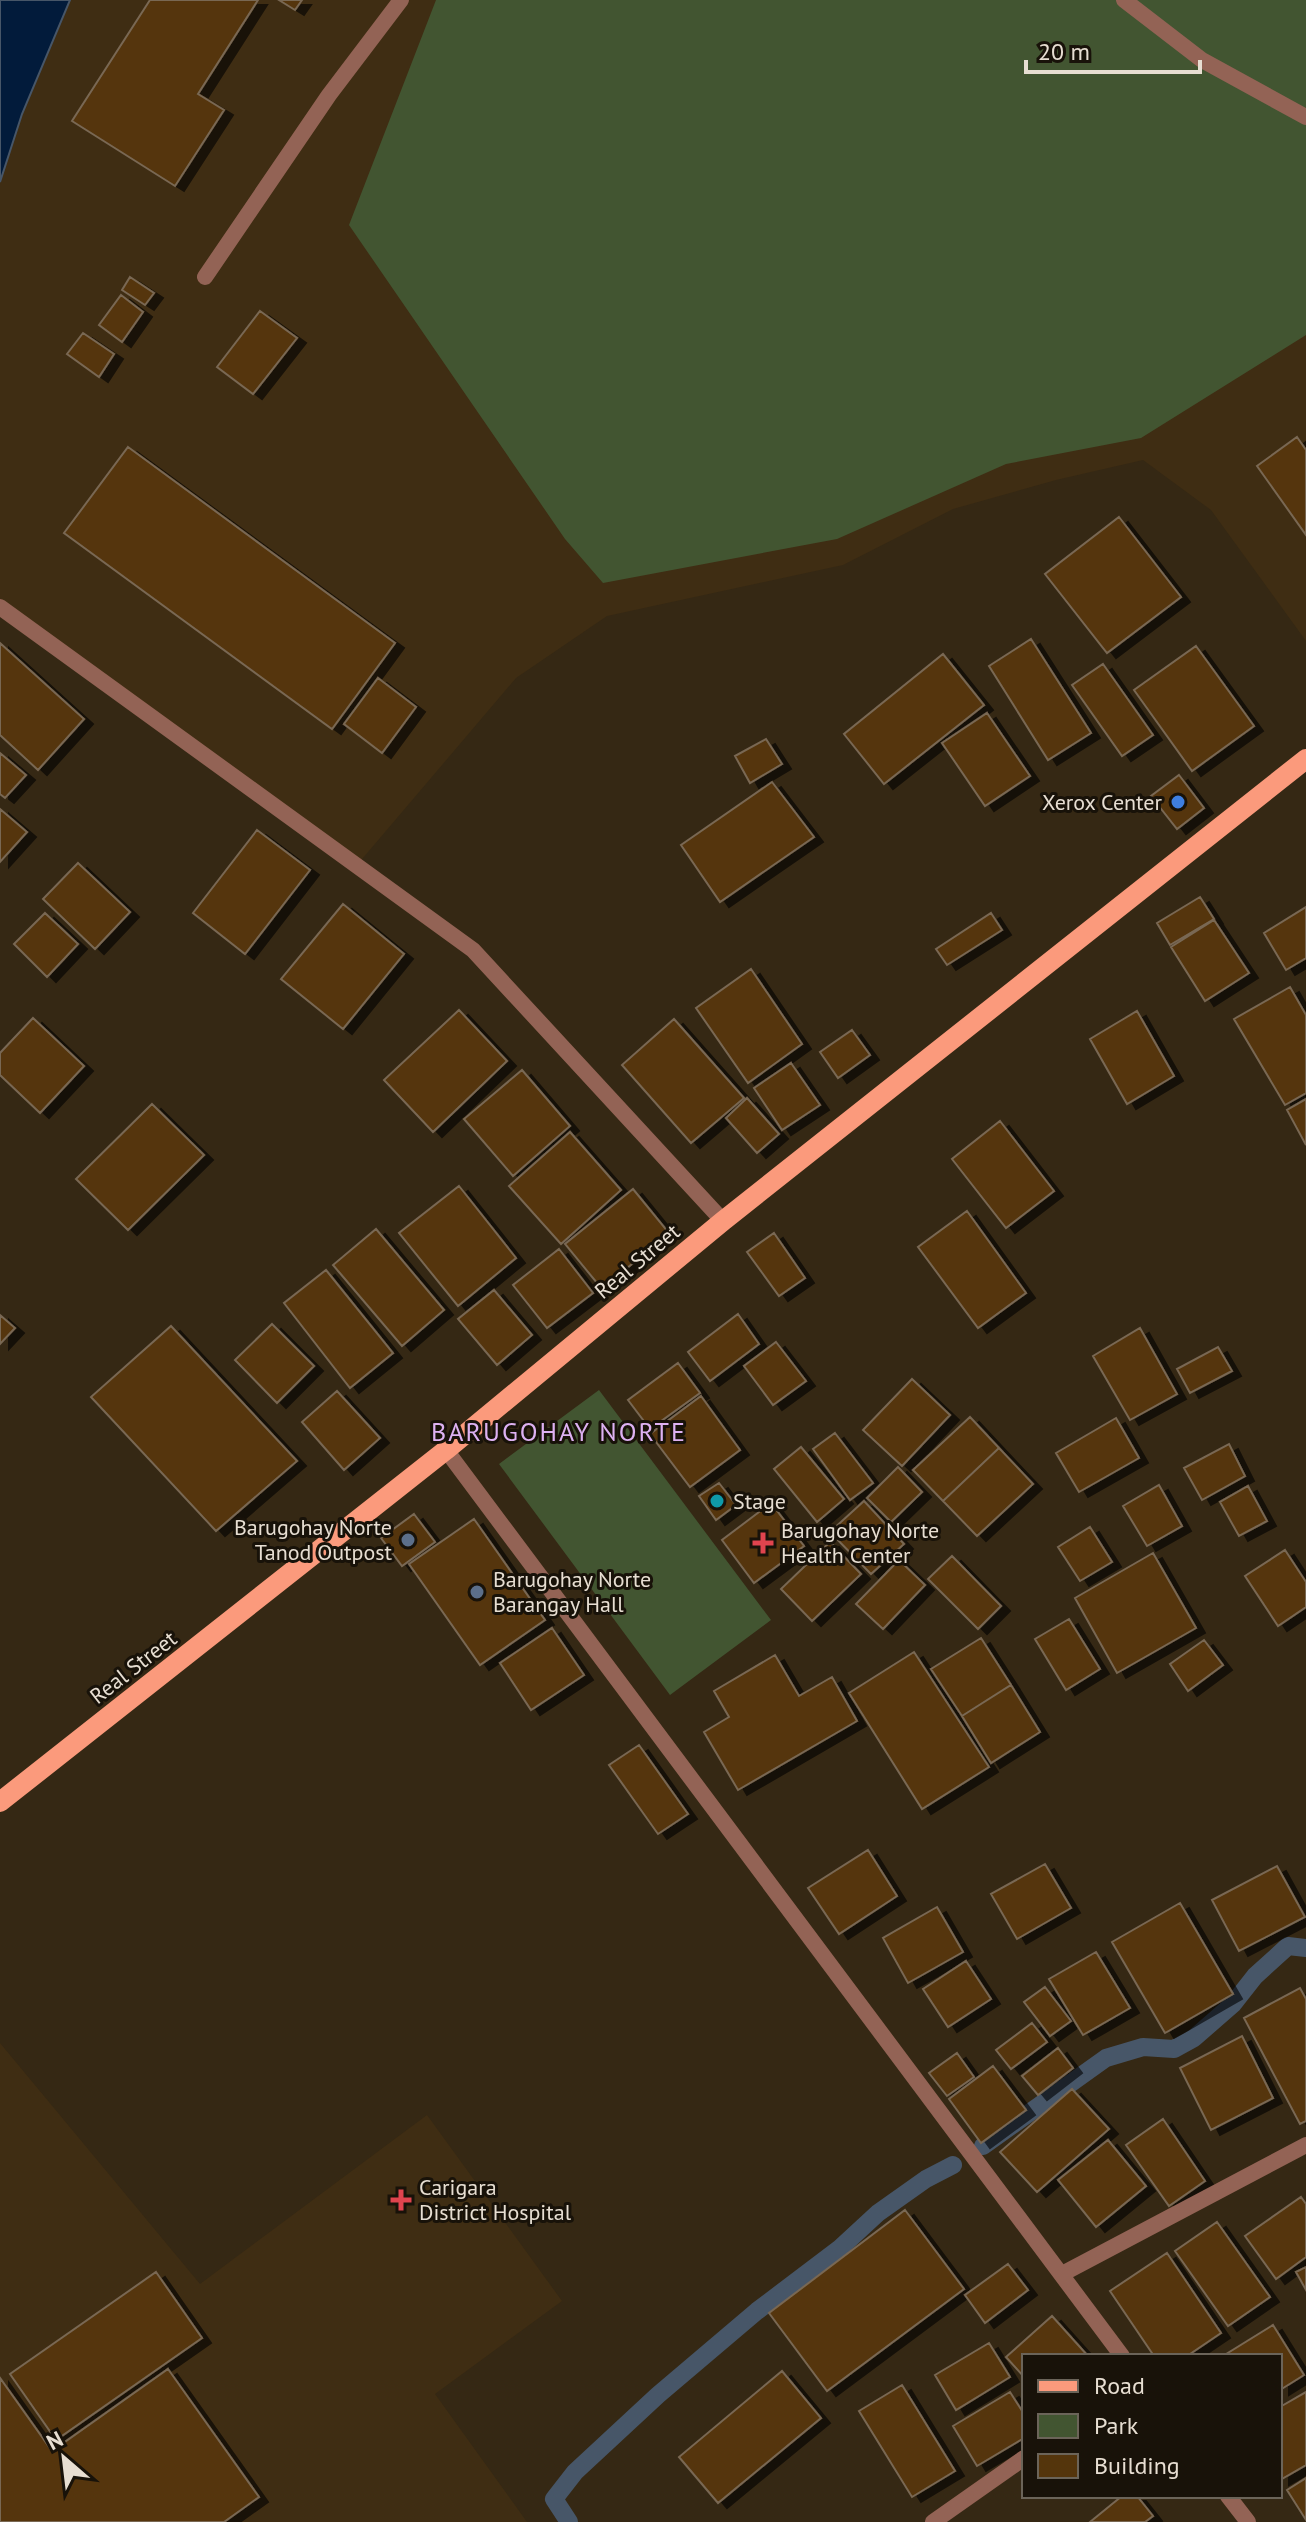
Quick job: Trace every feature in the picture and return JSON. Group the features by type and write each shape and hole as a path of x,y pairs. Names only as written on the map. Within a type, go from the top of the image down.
{"main road":[{"name":"Real Street","path":"0,1802 446,1450 723,1221 1306,759"}],"street":[{"path":"205,277 329,95 401,0"},
{"path":"1124,0 1202,60 1306,117"},
{"path":"0,607 473,950 723,1221"},
{"path":"446,1450 1121,2354"},
{"path":"1062,2274 1306,2145"},
{"path":"933,2522 1022,2459"},
{"path":"1230,2498 1248,2522"}],"shaded area":[{"path":"70,0 1306,0 1306,641 1211,510 1143,460 1056,480 953,509 843,565 607,616 516,678 357,865 0,607 0,182 22,114"},
{"name":"Carigara District Hospital","path":"0,2043 200,2284 427,2115 562,2301 435,2394 527,2522 0,2522"}],"green space":[{"path":"436,0 1306,0 1306,335 1141,438 1006,464 837,539 603,583 565,539 349,225"},
{"path":"599,1390 771,1620 670,1695 499,1464"}],"water":[{"path":"0,0 70,0 22,114 0,182"}],"building":[{"path":"150,0 258,0 198,94 224,110 175,186 72,121"},
{"path":"279,0 302,0 295,10"},
{"path":"130,277 154,293 145,305 122,290"},
{"path":"121,295 143,312 122,342 99,325"},
{"path":"260,311 297,338 253,394 217,367"},
{"path":"83,333 114,354 99,377 67,354"},
{"path":"1297,437 1306,450 1306,535 1257,466"},
{"path":"128,447 395,643 332,729 64,533"},
{"path":"1119,517 1181,597 1107,653 1045,574"},
{"path":"1031,639 1091,733 1048,760 989,666"},
{"path":"0,643 84,719 38,770 0,735"},
{"path":"1196,646 1254,726 1192,771 1134,690"},
{"path":"943,654 984,705 884,784 844,734"},
{"path":"1103,664 1153,735 1122,756 1072,685"},
{"path":"378,678 416,707 382,753 344,724"},
{"path":"987,713 1030,776 985,806 942,743"},
{"path":"766,739 782,764 750,783 735,756"},
{"path":"0,753 26,775 5,798 0,794"},
{"name":"Xerox Center","path":"1179,775 1204,808 1177,829 1151,796"},
{"path":"772,782 814,837 720,902 681,845"},
{"path":"0,809 27,832 0,862"},
{"path":"257,830 310,870 245,954 193,913"},
{"path":"78,863 130,912 95,949 43,899"},
{"path":"1200,897 1214,919 1170,945 1157,923"},
{"path":"343,904 404,954 343,1029 281,979"},
{"path":"1306,907 1306,958 1286,970 1264,933"},
{"path":"45,913 78,944 47,977 14,944"},
{"path":"991,913 1002,930 947,965 936,949"},
{"path":"1214,920 1249,973 1205,1001 1171,947"},
{"path":"751,969 802,1044 748,1083 696,1008"},
{"path":"1290,987 1306,1015 1306,1093 1285,1105 1234,1019"},
{"path":"459,1010 507,1061 433,1132 384,1080"},
{"path":"1137,1011 1174,1076 1127,1104 1090,1039"},
{"path":"33,1018 84,1066 40,1113 0,1075 0,1053"},
{"path":"674,1019 744,1098 691,1143 622,1065"},
{"path":"852,1030 870,1055 838,1078 820,1052"},
{"path":"791,1063 820,1105 782,1130 754,1088"},
{"path":"522,1070 570,1126 513,1176 464,1119"},
{"path":"747,1098 779,1134 757,1153 726,1118"},
{"path":"1306,1099 1306,1145 1287,1110"},
{"path":"152,1104 204,1155 128,1230 76,1179"},
{"path":"1000,1121 1054,1191 1006,1228 952,1159"},
{"path":"570,1132 621,1190 561,1244 509,1186"},
{"path":"459,1186 516,1258 458,1306 399,1233"},
{"path":"633,1189 669,1233 602,1289 565,1244"},
{"path":"967,1211 1026,1293 978,1328 918,1247"},
{"path":"376,1229 444,1310 402,1346 333,1265"},
{"path":"774,1233 805,1278 779,1296 747,1252"},
{"path":"559,1249 593,1293 547,1328 513,1285"},
{"path":"326,1270 393,1353 350,1388 284,1303"},
{"path":"494,1290 532,1335 497,1365 458,1319"},
{"path":"738,1314 759,1344 710,1381 688,1352"},
{"path":"0,1315 15,1328 0,1344"},
{"path":"272,1324 314,1366 277,1403 235,1360"},
{"path":"171,1326 297,1461 216,1531 91,1397"},
{"path":"1140,1328 1177,1394 1130,1420 1093,1356"},
{"path":"776,1342 806,1381 773,1405 744,1366"},
{"path":"1218,1347 1232,1371 1190,1393 1177,1369"},
{"path":"678,1363 700,1393 650,1429 628,1400"},
{"path":"912,1379 950,1415 902,1466 863,1430"},
{"path":"337,1391 380,1438 344,1470 302,1422"},
{"path":"701,1396 740,1450 690,1487 650,1434"},
{"path":"970,1417 999,1448 943,1501 913,1470"},
{"path":"1116,1418 1139,1458 1079,1492 1056,1453"},
{"path":"835,1433 873,1483 850,1500 813,1449"},
{"path":"1229,1444 1245,1476 1202,1500 1184,1468"},
{"path":"801,1447 844,1499 817,1522 774,1469"},
{"path":"999,1448 1033,1484 977,1536 943,1501"},
{"path":"898,1467 922,1492 891,1522 867,1498"},
{"name":"Stage","path":"719,1483 736,1505 716,1520 699,1496"},
{"path":"1159,1485 1182,1526 1147,1546 1123,1506"},
{"path":"1248,1486 1267,1521 1239,1536 1220,1502"},
{"path":"864,1501 904,1544 871,1574 830,1532"},
{"name":"Barugohay Norte Health Center","path":"771,1503 804,1546 754,1583 722,1540"},
{"name":"Barugohay Norte Tanod Outpost","path":"414,1514 435,1542 402,1566 381,1538"},
{"name":"Barugohay Norte Barangay Hall","path":"474,1519 545,1620 480,1665 409,1564"},
{"path":"1090,1527 1112,1562 1080,1581 1058,1547"},
{"path":"830,1542 861,1574 812,1621 781,1589"},
{"path":"1285,1550 1306,1582 1306,1607 1278,1626 1245,1576"},
{"path":"1153,1553 1196,1628 1117,1673 1075,1598"},
{"path":"952,1556 1001,1606 978,1629 928,1579"},
{"path":"899,1560 925,1585 883,1629 856,1604"},
{"path":"1069,1619 1100,1669 1066,1690 1035,1639"},
{"path":"552,1628 584,1675 531,1710 500,1663"},
{"path":"981,1638 1011,1685 962,1716 931,1669"},
{"path":"1204,1640 1223,1665 1188,1691 1170,1664"},
{"path":"914,1652 989,1767 922,1809 849,1693"},
{"path":"775,1655 799,1696 832,1677 857,1721 738,1790 704,1732 729,1717 714,1691"},
{"path":"1011,1685 1040,1732 991,1763 962,1716"},
{"path":"639,1745 688,1814 658,1834 609,1765"},
{"path":"868,1850 897,1896 839,1934 808,1888"},
{"path":"1045,1864 1071,1908 1017,1939 991,1894"},
{"path":"1277,1866 1305,1917 1239,1951 1212,1900"},
{"path":"1180,1903 1233,1994 1165,2033 1112,1942"},
{"path":"937,1907 963,1952 908,1983 883,1938"},
{"path":"1096,1952 1130,2008 1083,2035 1049,1979"},
{"path":"966,1961 991,1999 948,2027 923,1989"},
{"path":"1045,1987 1071,2021 1050,2036 1024,2002"},
{"path":"1300,1988 1306,1999 1306,2121 1300,2124 1244,2018"},
{"path":"1032,2023 1047,2042 1011,2069 996,2050"},
{"path":"1242,2036 1273,2098 1211,2130 1180,2068"},
{"path":"1058,2048 1073,2068 1038,2095 1022,2076"},
{"path":"957,2053 974,2077 947,2096 929,2073"},
{"path":"993,2066 1026,2110 981,2143 949,2099"},
{"path":"1072,2089 1109,2129 1037,2192 1000,2152"},
{"path":"1163,2119 1205,2181 1169,2206 1126,2145"},
{"path":"1108,2140 1146,2186 1096,2227 1058,2180"},
{"path":"1301,2197 1306,2204 1306,2257 1276,2279 1245,2236"},
{"path":"905,2210 964,2289 827,2391 769,2313"},
{"path":"1217,2222 1270,2297 1228,2326 1175,2251"},
{"path":"1167,2253 1221,2333 1190,2354 1153,2354 1110,2291"},
{"path":"1008,2264 1028,2290 985,2323 965,2295"},
{"path":"1306,2267 1306,2290 1296,2272"},
{"path":"156,2272 202,2338 56,2440 10,2374"},
{"path":"1052,2316 1086,2354 1022,2354 1022,2375 1006,2357"},
{"path":"1273,2325 1304,2375 1282,2389 1282,2354 1226,2354"},
{"path":"989,2343 1010,2377 956,2410 935,2375"},
{"path":"168,2369 259,2497 224,2522 0,2522 0,2378 52,2451"},
{"path":"782,2371 821,2418 718,2503 679,2457"},
{"path":"902,2385 955,2471 912,2497 859,2411"},
{"path":"1010,2392 1022,2411 1022,2439 977,2466 953,2426"},
{"path":"1306,2392 1306,2465 1282,2479 1282,2406"},
{"path":"1306,2478 1306,2520 1287,2490"},
{"path":"1120,2498 1139,2498 1153,2516 1145,2522 1090,2522"}],"waterway":[{"path":"983,2146 1106,2058 1143,2047 1174,2049 1194,2038 1233,2004 1255,1976 1288,1946 1306,1948"},
{"path":"569,2522 554,2499 575,2472 658,2395 757,2311 839,2249 878,2213 926,2179 953,2165"}],"place":[{"name":"Xerox Center","path":"1178,802"},
{"name":"Stage","path":"717,1501"},
{"name":"Barugohay Norte Tanod Outpost","path":"408,1540"},
{"name":"Barugohay Norte Health Center","path":"763,1543"},
{"name":"Barugohay Norte Barangay Hall","path":"477,1592"},
{"name":"Carigara District Hospital","path":"401,2200"}],"district":[{"name":"BARUGOHAY NORTE","path":"559,1432"}]}
